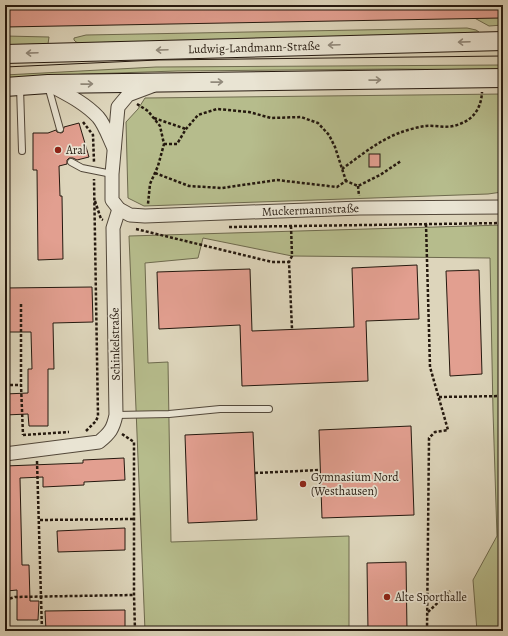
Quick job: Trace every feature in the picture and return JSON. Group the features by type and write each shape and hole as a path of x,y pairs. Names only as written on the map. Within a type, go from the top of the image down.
{"main road":[{"name":"Ludwig-Landmann-Straße","path":"5,54 503,41"},
{"path":"13,86 48,84 503,78"}],"street":[{"path":"119,209 112,200 112,174 118,106 128,95 160,83"},
{"path":"48,84 76,98 99,118 114,148"},
{"name":"Muckermannstraße","path":"119,209 130,215 145,216 360,208 503,207"},
{"name":"Schinkelstraße","path":"115,421 113,228 119,209"},
{"path":"5,454 99,442 107,435 115,421"}],"lane":[{"path":"48,84 60,129"},
{"path":"13,86 22,151"},
{"path":"71,162 82,168 112,174"},
{"path":"115,421 220,409 269,409"}],"path":[{"path":"342,169 372,147 398,133 426,126 452,127 472,118 482,101 482,90"},
{"path":"133,102 148,111 160,126 164,144 158,166 150,184 145,216"},
{"path":"164,144 177,144 186,129 198,115 217,109 249,112 271,118 301,117 318,122 329,135 335,147 346,181 358,186 380,175 401,161"},
{"path":"78,431 86,431 96,422 98,416 93,135 80,118"},
{"path":"154,118 186,129"},
{"path":"155,173 189,186 222,188 277,180 337,188 346,181"},
{"path":"358,186 359,194"},
{"path":"94,201 101,219 113,228"},
{"path":"222,227 503,223"},
{"path":"426,224 430,367 448,430 435,432 429,438 427,631"},
{"path":"291,226 292,256 289,262 292,329"},
{"path":"152,228 132,228 272,262 289,262"},
{"path":"21,304 23,452"},
{"path":"5,385 21,385"},
{"path":"439,397 503,396"},
{"path":"115,421 134,442 135,631"},
{"path":"23,435 71,432"},
{"path":"37,451 42,631"},
{"path":"255,473 320,470"},
{"path":"40,520 134,519"},
{"path":"427,612 450,591"},
{"path":"5,600 15,598 134,595"}],"green space":[{"path":"498,5 503,5 503,25 489,26 469,15"},
{"path":"467,28 479,32 399,36 79,43 74,40 74,38 86,35"},
{"path":"5,36 49,37 48,44 5,45"},
{"path":"503,65 503,70 397,69 177,71 84,74 5,80 5,75 156,67"},
{"path":"503,94 502,192 488,194 144,206 128,198 126,122 138,109 145,98"},
{"path":"503,225 503,631 477,631 473,580 497,536 490,258 292,256 203,238 198,258 145,263 148,363 168,362 171,542 349,536 349,631 145,631 129,236"}],"building":[{"path":"5,5 501,5 501,18 5,27"},
{"path":"79,123 89,157 77,160 69,158 67,160 67,164 59,166 60,196 62,196 63,259 38,260 37,170 33,170 33,133 48,133 56,130 57,132 61,133 63,132 64,127"},
{"path":"369,154 380,154 380,167 369,167"},
{"path":"417,265 419,319 366,321 368,381 242,386 240,325 159,329 157,272 250,269 252,331 354,327 352,268"},
{"path":"479,270 482,374 450,376 446,271"},
{"path":"92,287 93,322 53,323 54,369 48,369 48,426 29,426 28,414 5,415 5,394 28,393 28,369 32,369 31,332 5,332 5,288"},
{"path":"411,426 414,515 322,518 319,430"},
{"path":"253,432 257,520 188,523 185,435"},
{"path":"124,458 125,480 84,482 84,485 43,487 43,477 20,478 22,565 29,565 30,601 39,601 38,620 17,620 17,590 7,591 7,566 5,566 5,466 83,463 83,460"},
{"path":"125,528 125,550 58,552 57,531"},
{"name":"Alte Sporthalle","path":"406,562 407,631 368,631 367,563"},
{"path":"125,610 125,631 46,631 45,611"}],"tram line":[{"path":"5,67 158,60 503,56"}],"place":[{"name":"Aral","path":"58,150"},
{"name":"Gymnasium Nord (Westhausen)","path":"303,484"},
{"name":"Alte Sporthalle","path":"387,597"}]}
